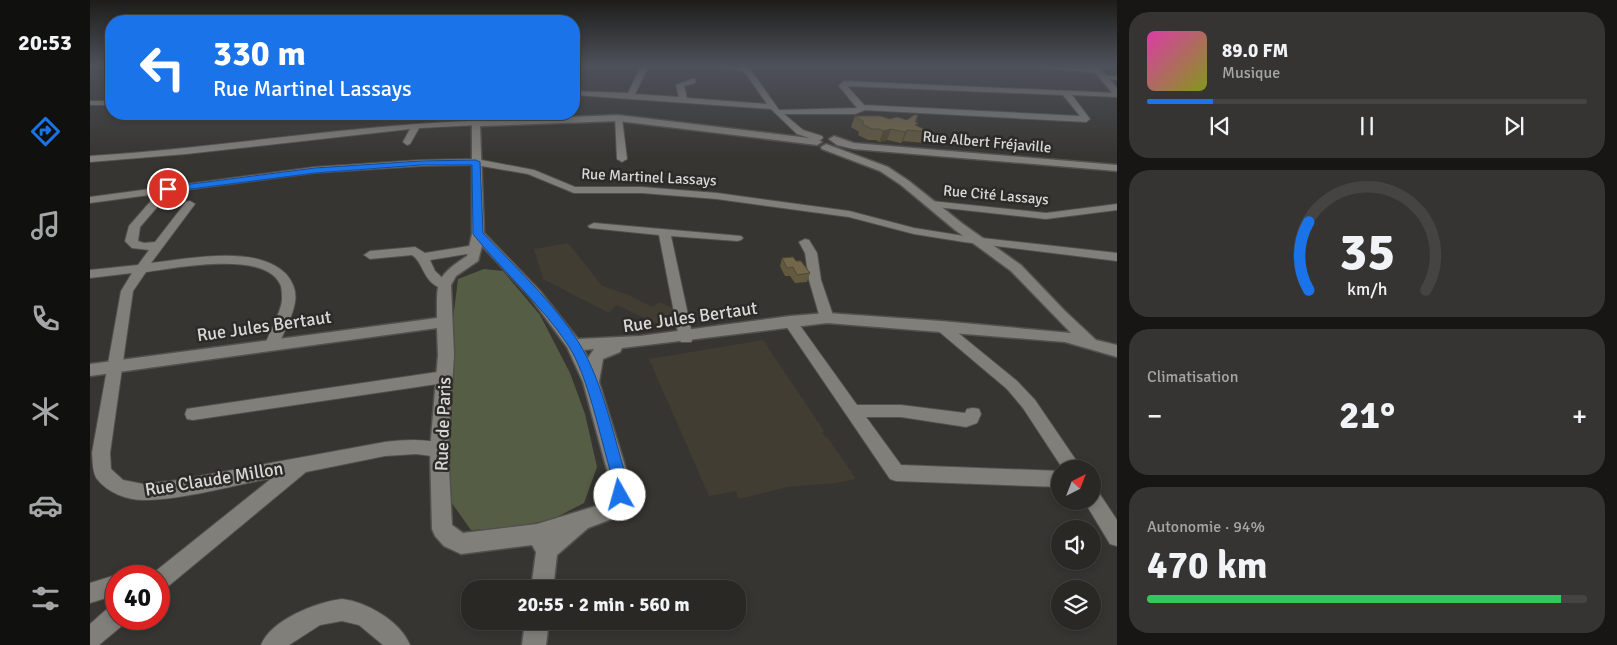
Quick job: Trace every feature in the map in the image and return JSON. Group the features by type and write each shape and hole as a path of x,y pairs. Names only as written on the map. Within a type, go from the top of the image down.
{"street":[{"path":"643,96 776,109 831,112 858,111 862,107"},
{"path":"683,96 684,100"},
{"path":"766,96 800,136"},
{"path":"852,96 862,107 1086,119 1068,96"},
{"path":"90,103 105,103"},
{"name":"Rue Albert Fréjaville","path":"580,118 618,118 800,136 827,144 1117,168"},
{"path":"618,118 622,159"},
{"name":"Rue Albert Fréjaville","path":"90,159 459,120"},
{"path":"370,255 415,251 423,257 428,273 444,285 451,273 474,254 478,234 476,120"},
{"path":"407,142 416,125"},
{"path":"827,144 891,173 1024,275 1087,340"},
{"name":"Rue Martinel Lassays","path":"90,200 315,170 421,163 476,162 531,172 574,190 642,190 716,196 843,213 914,232 1117,257"},
{"path":"159,245 141,247 136,246 130,241 135,226 168,189"},
{"name":"Rue Claude Millon","path":"190,204 141,269 127,291 101,453 103,473 118,487 144,492 178,488 385,449 416,447 439,450"},
{"name":"Rue Cité Lassays","path":"931,204 1046,216 1117,207"},
{"path":"594,226 737,238"},
{"path":"664,232 686,337"},
{"path":"478,234 535,294 574,345 591,382 621,485 620,495 610,510 584,520 542,542 542,580"},
{"path":"805,242 811,254 822,318"},
{"path":"423,257 474,254 502,258"},
{"path":"90,274 226,260 255,262 276,271 287,283 289,301 272,345"},
{"name":"Rue de Paris","path":"444,285 446,355 439,450 442,529 452,539 461,544 542,542"},
{"name":"Rue Jules Bertaut","path":"591,382 596,355 602,350 822,318 1117,341"},
{"name":"Rue Jules Bertaut","path":"90,370 444,322"},
{"path":"790,322 896,473 1051,479"},
{"path":"941,326 1012,385 1028,404 1067,460"},
{"name":"Rue Jules Bertaut","path":"574,345 686,337"},
{"name":"Rue Jules Bertaut","path":"1087,340 1117,350"},
{"path":"1117,341 1115,346 1117,350"},
{"path":"193,414 444,377"},
{"path":"852,411 901,411 966,420 971,418 972,414"},
{"name":"Rue Claude Millon","path":"170,573 301,465"},
{"path":"1099,510 1117,537"},
{"path":"90,593 105,588"},
{"path":"272,645 284,634 305,620 326,613 347,610 366,616 399,645"},
{"path":"90,638 105,625"},
{"path":"534,645 536,630"}],"shaded area":[{"path":"568,243 602,286 628,295 653,307 659,302 675,309 659,325 617,305 609,313 543,279 534,249"},
{"path":"763,340 824,431 822,432 826,438 828,438 856,479 836,483 787,487 739,499 736,491 709,496 649,359"}],"green space":[{"path":"484,269 503,271 540,315 570,373 585,414 597,467 584,503 553,519 509,528 471,530 451,502 446,465 451,432 454,311 458,279"}],"building":[{"path":"914,115 918,115 915,122 918,123 915,125 930,132 872,129 862,124 864,122 855,116 880,116 890,119 897,117 907,120"},
{"path":"793,257 796,261 801,261 810,273 797,275 793,267 787,268 782,258"}],"route":[{"path":"168,189 315,170 421,163 476,162 478,234 535,294 574,345 591,382 618,473 621,485 620,495"}]}
